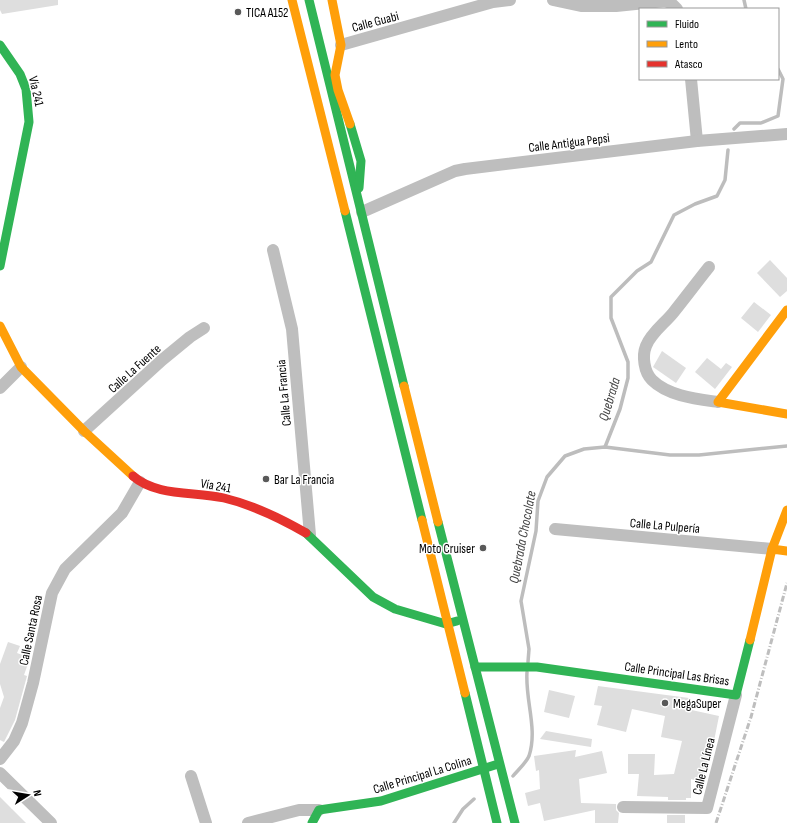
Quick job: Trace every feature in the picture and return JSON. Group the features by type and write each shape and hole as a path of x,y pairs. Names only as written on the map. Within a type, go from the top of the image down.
{"main road":[{"path":"292,0 482,769 497,823"},
{"path":"309,0 462,620 515,823"},
{"path":"332,0 341,45 335,75 338,90 358,146 361,161 358,196"},
{"name":"Vía 241","path":"0,45 20,74 26,89 29,122 0,266"},
{"path":"787,310 718,402 787,414"},
{"name":"Vía 241","path":"0,326 21,367 84,432 140,482 164,490 224,498 274,515 310,535 373,597 395,609 446,624"},
{"name":"Calle Principal Las Brisas","path":"475,667 537,667 736,695 772,550 787,510"},
{"path":"772,550 787,551"},
{"path":"446,624 462,620"},
{"name":"Calle Principal La Colina","path":"319,810 381,801 499,764"},
{"path":"312,823 319,810"}],"street":[{"name":"Calle Guabi","path":"341,45 494,2 510,0"},
{"path":"553,0 581,6 616,6 665,1 671,3 676,8"},
{"path":"691,80 697,141"},
{"name":"Calle Antigua Pepsi","path":"362,212 455,171 499,164 697,141 787,134"},
{"name":"Calle La Francia","path":"273,250 292,328 310,535"},
{"path":"709,267 672,314 657,330 646,346 645,368 652,380 660,386 683,396 718,402"},
{"name":"Calle La Fuente","path":"84,432 162,360 190,337 204,328"},
{"path":"0,388 21,367"},
{"name":"Calle Santa Rosa","path":"0,759 14,741 22,723 33,683 52,593 65,569 122,513 140,482"},
{"name":"Calle La Pulpería","path":"555,529 772,550"},
{"name":"Calle La Línea","path":"623,807 707,808 736,695"},
{"path":"0,773 51,823"},
{"path":"192,776 206,823"},
{"path":"248,823 298,810 319,810"}],"building":[{"path":"0,0 58,0 58,5 2,14 0,10"},
{"path":"770,260 787,278 787,291 780,297 757,273"},
{"path":"754,302 771,315 758,332 741,318"},
{"path":"662,351 686,368 676,383 653,367"},
{"path":"707,358 721,369 726,363 732,367 715,389 695,372"},
{"path":"8,642 20,646 17,653 30,658 24,675 27,676 15,720 4,742 0,740 0,708 4,697 0,684 0,664"},
{"path":"598,686 689,698 687,709 719,716 713,746 711,746 703,782 691,779 691,798 686,798 686,800 668,800 668,797 637,796 639,774 628,774 628,754 655,754 654,775 674,774 682,741 661,737 665,716 632,709 626,732 597,725 602,706 594,705"},
{"path":"549,690 575,696 569,718 544,712"},
{"path":"546,731 592,739 591,747 540,739"},
{"path":"576,750 575,757 602,751 607,773 579,779 581,803 616,804 616,810 619,813 618,823 595,823 595,810 544,821 540,803 528,806 525,793 540,789 539,770 536,771 534,756"},
{"path":"0,797 26,823 0,823"},
{"path":"667,815 685,815 685,823 667,823"}],"waterway":[{"name":"Quebrada","path":"744,0 746,8"},
{"name":"Quebrada","path":"734,129 740,123 761,123 778,116 783,79 779,71"},
{"name":"Quebrada","path":"605,447 620,409 628,378 628,362 611,318 611,297 637,271 651,262 674,215 695,204 717,196 725,180 728,150"},
{"name":"Quebrada Chocolate","path":"528,662 529,649 521,601 536,531 538,501 547,477 565,456 584,449 605,447 670,455 699,455 787,446"},
{"name":"Quebrada Chocolate","path":"513,776 528,759 531,746 532,725 527,672"},
{"name":"Quebrada Chocolate","path":"454,823 463,809 474,799"}],"railway":[{"path":"716,823 751,717 787,583"}],"traffic: fast":[{"path":"309,0 404,386"},
{"path":"0,45 20,74 26,89 29,122 0,266"},
{"path":"350,124 361,161 359,188"},
{"path":"345,211 422,520"},
{"path":"438,522 515,823"},
{"path":"306,533 373,597 395,609 446,624 457,621"},
{"path":"475,667 537,667 736,695 750,640"},
{"path":"465,693 497,823"},
{"path":"312,823 319,810 381,801 495,765"}],"traffic: slow":[{"path":"292,0 345,211"},
{"path":"332,0 341,45 335,75 338,90 350,124"},
{"path":"787,310 718,402 787,414"},
{"path":"0,326 21,367 84,431 133,476"},
{"path":"404,386 438,522"},
{"path":"772,549 787,510"},
{"path":"422,520 465,693"},
{"path":"750,640 772,549 787,551"}],"traffic: jam":[{"path":"133,476 143,483 153,487 177,492 224,498 245,504 276,517 306,533"}],"place":[{"name":"TICA A152","path":"238,12"},
{"name":"Bar La Francia","path":"266,479"},
{"name":"Moto Cruiser","path":"483,548"},
{"name":"MegaSuper","path":"665,703"}]}
